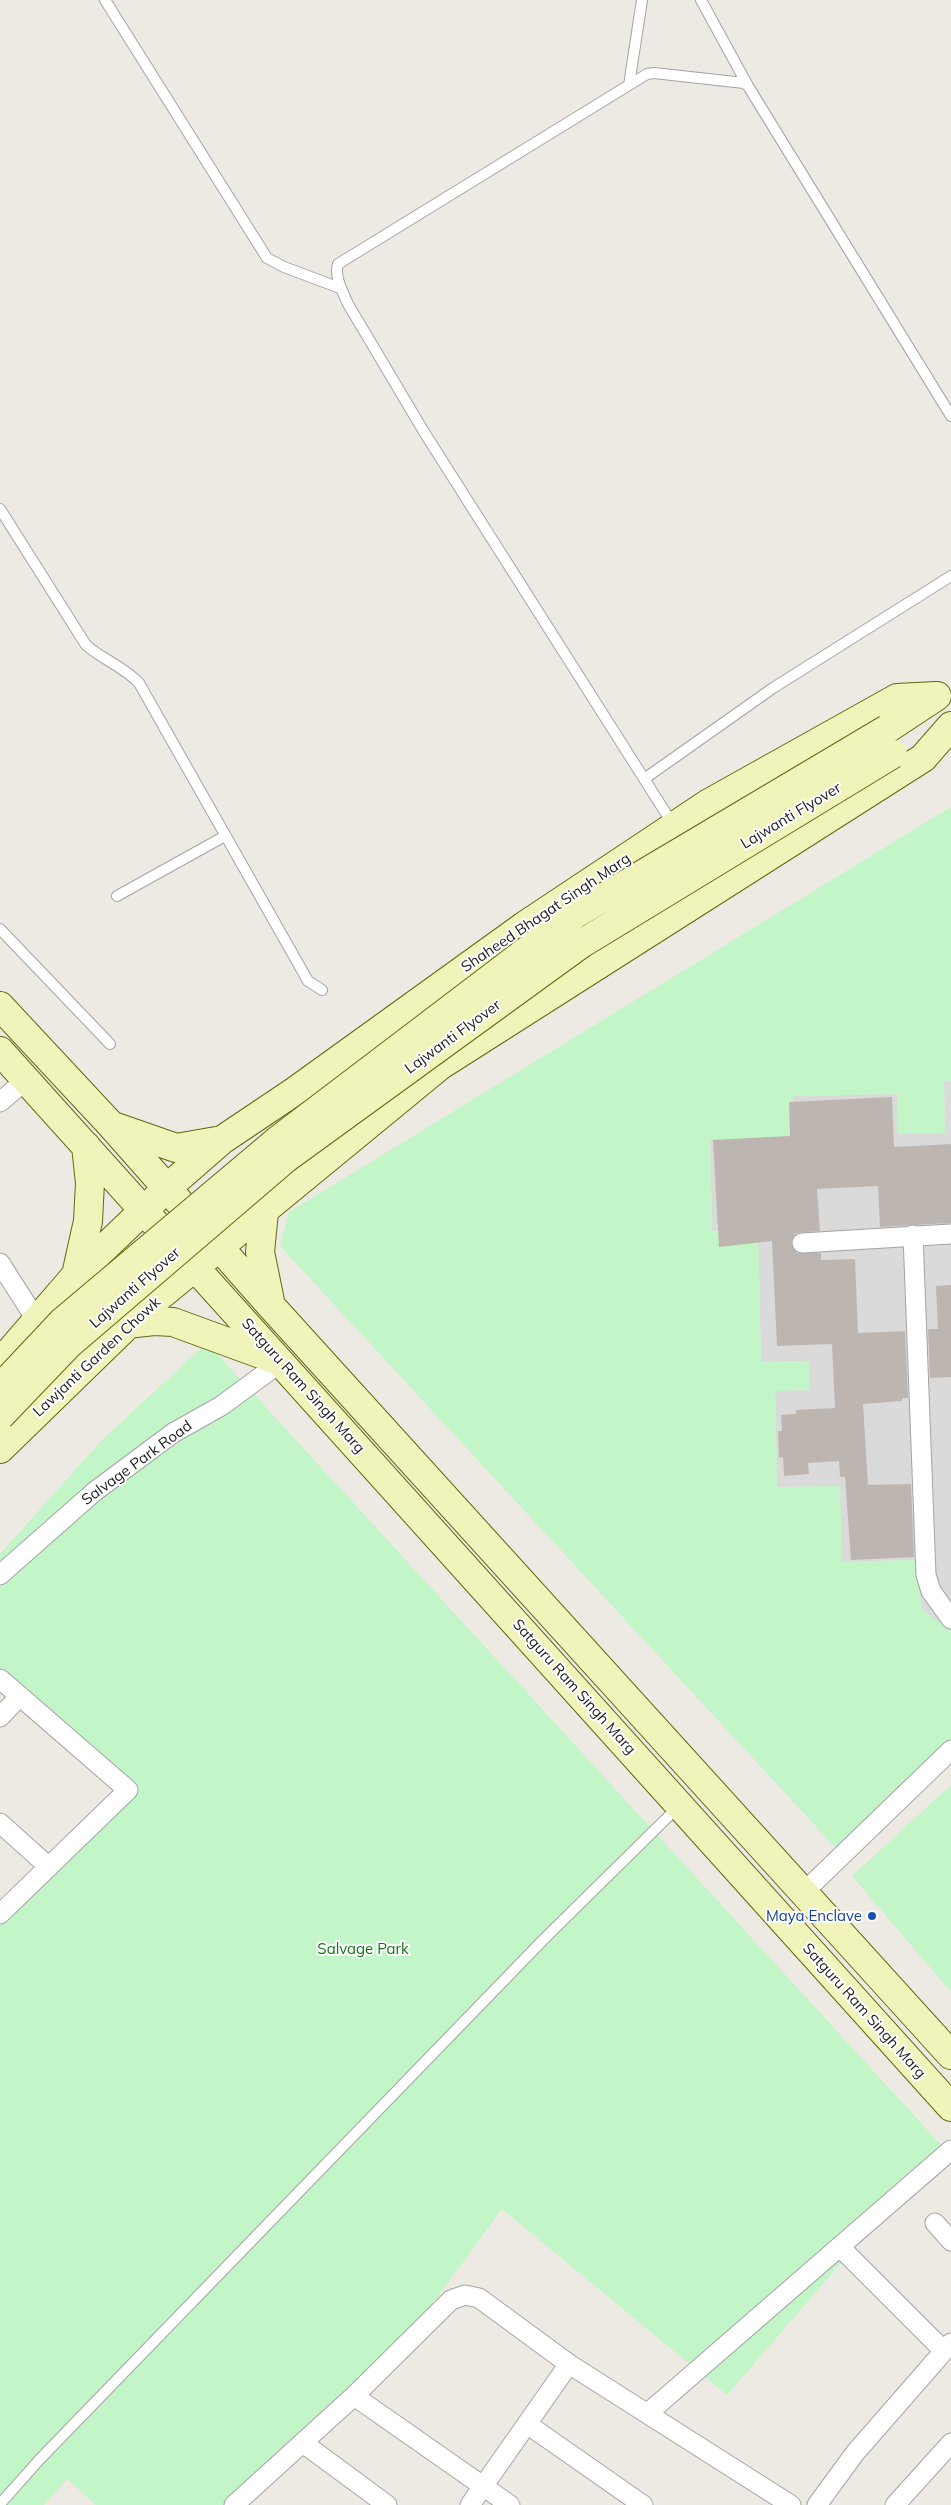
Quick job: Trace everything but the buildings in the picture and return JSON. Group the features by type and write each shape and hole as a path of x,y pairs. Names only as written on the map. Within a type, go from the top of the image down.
{"main road":[{"name":"Lajwanti Flyover","path":"0,1416 69,1344 286,1159 581,944 890,742 943,691"},
{"name":"Shaheed Bhagat Singh Marg","path":"167,1188 222,1140 524,926 709,802 897,698 943,691"},
{"name":"Lajwanti Flyover","path":"0,1388 62,1322 278,1140 574,915 890,742 951,720"},
{"path":"0,1006 111,1125 220,1249 441,1065 923,758 951,726"},
{"path":"0,1051 196,1268"},
{"path":"111,1125 176,1148 222,1140 215,1165 244,1212 264,1212"},
{"path":"76,1275 88,1221 90,1183 86,1146"},
{"path":"0,1363 76,1275 167,1188"},
{"path":"264,1212 260,1252 272,1307"},
{"name":"Lawjanti Garden Chowk","path":"0,1449 127,1324 220,1249"},
{"name":"Satguru Ram Singh Marg","path":"220,1249 951,2055"},
{"name":"Satguru Ram Singh Marg","path":"196,1268 951,2107"},
{"path":"127,1324 154,1320 173,1322 281,1362"}],"street":[{"path":"0,1102 26,1080"},
{"path":"802,1243 951,1234"},
{"path":"913,1235 926,1575 931,1591 951,1619"},
{"path":"0,1263 37,1321"},
{"name":"Salvage Park Road","path":"0,1575 94,1492 173,1433 221,1406 281,1362"},
{"path":"0,1679 128,1790 49,1867 1,1910"},
{"path":"0,1717 20,1696"},
{"path":"804,1892 951,1750"},
{"path":"0,1823 49,1867"},
{"path":"648,2413 951,2150"},
{"path":"935,2223 951,2241"},
{"path":"817,2505 855,2453 947,2347 840,2247"},
{"path":"234,2505 354,2396 451,2300 465,2295 479,2298 569,2364 791,2505"},
{"path":"470,2505 569,2364"},
{"path":"354,2396 510,2505"},
{"path":"527,2424 643,2505"},
{"path":"303,2443 387,2505"},
{"path":"895,2505 951,2443"}],"lane":[{"path":"105,0 267,258 284,268 340,288"},
{"path":"629,85 642,0"},
{"path":"701,0 748,86 951,416"},
{"path":"674,826 424,432 340,288 336,269 338,264 647,74 654,73 744,83 748,86"},
{"path":"0,509 86,645 97,655 127,670 139,684 308,981 322,990"},
{"path":"644,778 773,688 951,576"},
{"path":"117,896 226,836"},
{"path":"0,929 110,1044"},
{"path":"0,2504 40,2459 544,1939 680,1805"}],"shaded area":[{"path":"944,1082 951,1082 951,1632 922,1609 915,1560 842,1562 777,1488 775,1390 809,1361 761,1362 758,1230 712,1231 710,1139 794,1137 793,1096 897,1094 945,1133"}],"green space":[{"path":"951,807 951,1082 944,1082 945,1133 898,1134 897,1094 793,1096 794,1137 710,1140 712,1231 758,1230 761,1362 809,1361 809,1390 775,1391 777,1487 840,1486 842,1562 915,1560 922,1609 951,1632 951,1739 836,1848 280,1246 289,1212"},
{"name":"Salvage Park","path":"207,1343 942,2146 727,2395 502,2209 416,2326 237,2505 96,2505 67,2479 44,2505 0,2505 0,1906 120,1783 0,1672 0,1554 103,1439"},
{"path":"951,1785 951,1992 852,1876"}],"place":[{"name":"Maya Enclave","path":"872,1916"}]}
